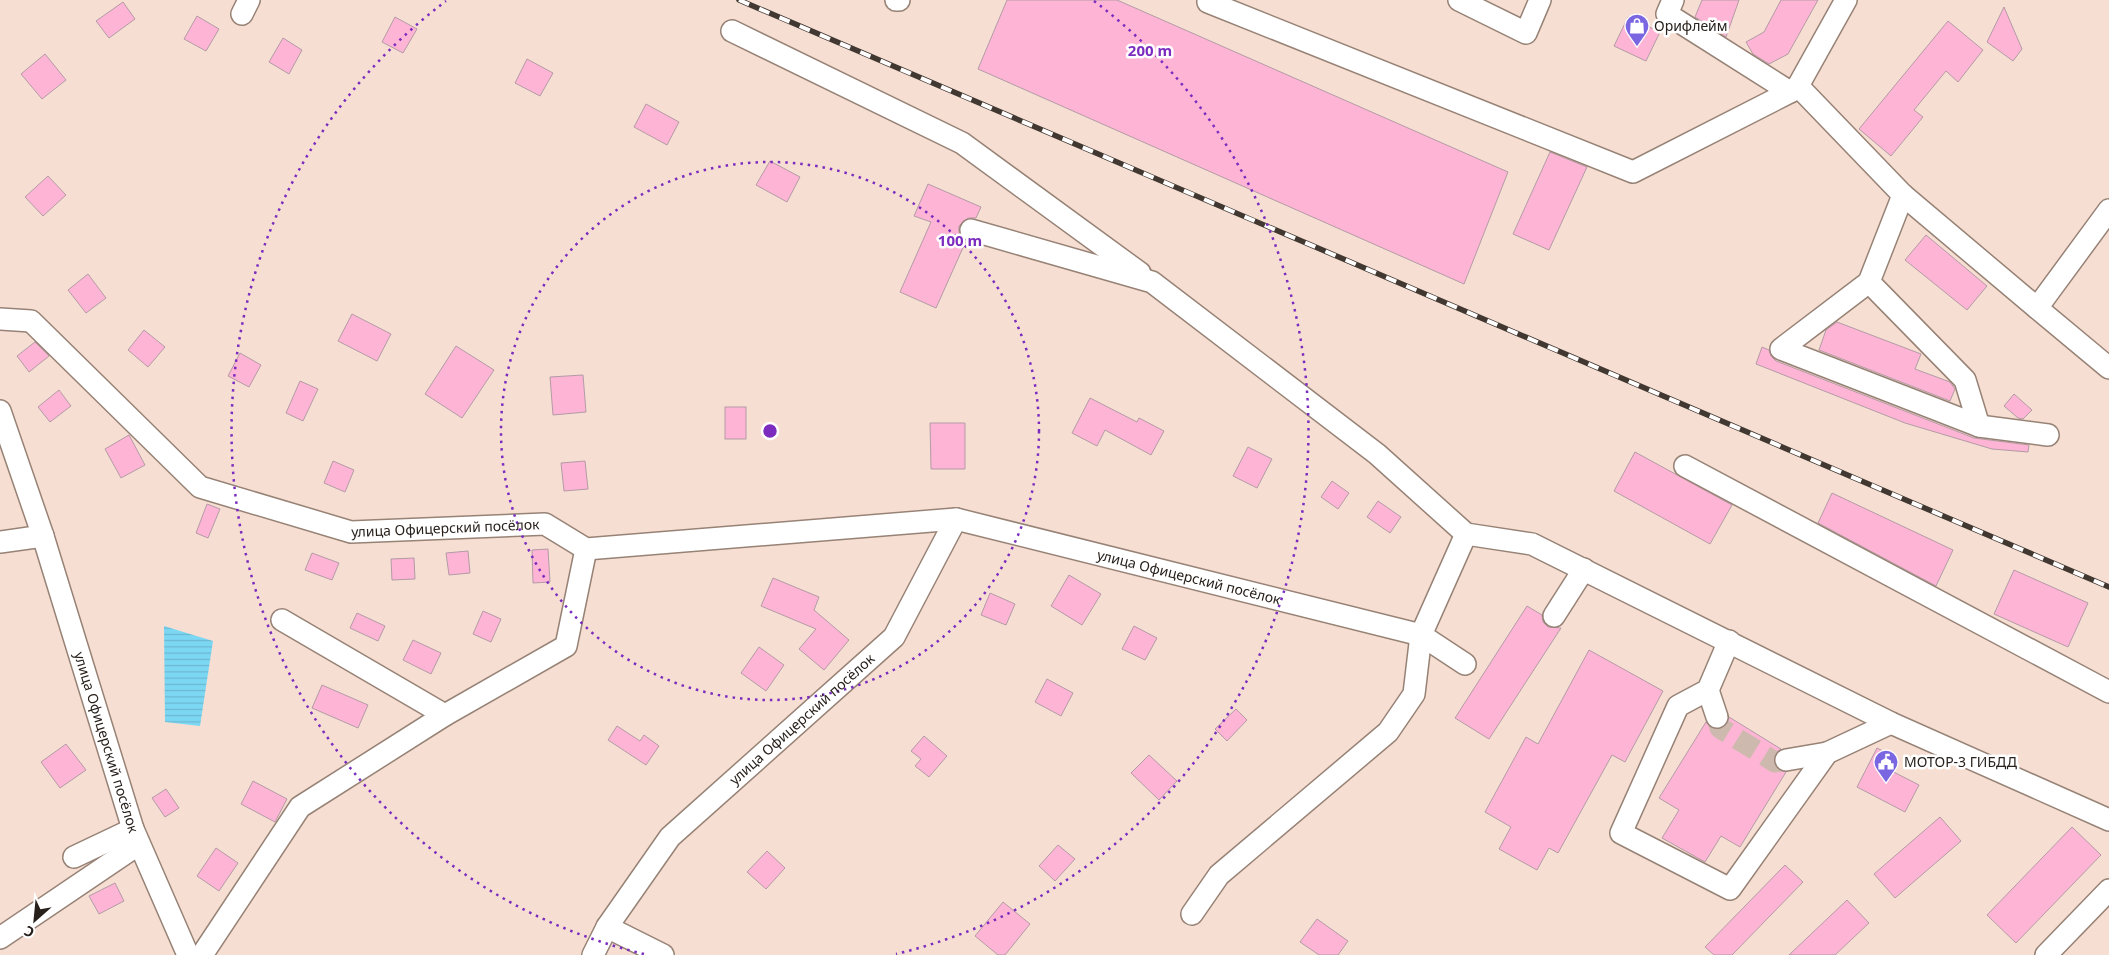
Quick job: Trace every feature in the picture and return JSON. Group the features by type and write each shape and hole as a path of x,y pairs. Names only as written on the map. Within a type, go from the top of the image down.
{"street":[{"path":"1459,0 1526,33 1540,0"},
{"path":"1673,0 1667,14 1794,89 1903,195 2109,368"},
{"path":"1208,2 1633,172 1794,89 1846,0"},
{"path":"732,31 962,142 1152,282 1377,454 1466,534 1532,544 1891,723 2109,820"},
{"path":"1903,195 1869,282 1781,349 1980,426 2048,435"},
{"path":"2037,308 2109,210"},
{"path":"971,230 1152,282"},
{"path":"1869,282 1966,380 1980,426"},
{"name":"улица Офицерский посёлок","path":"0,319 31,321 200,487 351,532 545,524 586,549 956,519 1421,635 1465,664"},
{"name":"улица Офицерский посёлок","path":"0,411 43,536 136,837 188,955"},
{"path":"1685,466 2109,692"},
{"name":"улица Офицерский посёлок","path":"593,955 607,927 670,837 894,637 956,519"},
{"path":"1192,914 1220,875 1388,732 1414,694 1421,635 1466,534"},
{"path":"0,542 43,536"},
{"path":"202,955 300,807 445,715 566,646 586,549"},
{"path":"1554,616 1584,569"},
{"path":"282,620 445,715"},
{"path":"1729,641 1708,690 1678,706 1621,833 1730,890 1827,753"},
{"path":"1708,690 1717,718"},
{"path":"1786,760 1827,753 1891,723"},
{"path":"74,857 136,837"},
{"path":"0,938 136,837"},
{"path":"2046,955 2109,890"},
{"path":"607,927 663,955"}],"water":[{"path":"164,626 213,641 200,726 165,722"}],"building":[{"path":"1007,0 1117,0 1508,172 1464,284 978,69"},
{"path":"1702,0 1739,0 1726,37 1695,17"},
{"path":"1781,0 1818,0 1788,54 1769,64 1753,54 1746,42 1764,32"},
{"path":"123,2 135,19 109,38 96,21"},
{"path":"2004,7 2022,49 2013,61 1987,42"},
{"path":"197,16 219,29 206,51 184,39"},
{"path":"395,17 417,29 403,53 382,42"},
{"path":"1628,17 1660,32 1646,61 1614,46"},
{"path":"1948,21 1983,50 1958,82 1946,71 1914,110 1923,117 1891,156 1859,129"},
{"path":"283,38 302,50 289,74 269,62"},
{"path":"45,54 66,80 42,99 21,74"},
{"path":"527,59 553,73 540,96 515,83"},
{"path":"646,104 679,122 667,145 634,127"},
{"path":"1550,152 1587,167 1549,250 1513,234"},
{"path":"770,161 800,177 787,202 756,185"},
{"path":"48,176 66,195 43,216 25,197"},
{"path":"928,184 981,207 976,218 968,218 959,226 959,233 966,241 936,308 900,292 931,222 914,216"},
{"path":"1926,235 1987,286 1967,310 1905,260"},
{"path":"88,274 106,298 86,313 68,290"},
{"path":"352,314 391,334 377,361 338,341"},
{"path":"1837,322 1921,354 1915,369 1950,382 1955,389 1950,401 1819,350 1826,330"},
{"path":"144,330 165,347 148,367 128,350"},
{"path":"35,342 49,356 29,372 17,356"},
{"path":"456,346 494,370 462,418 425,394"},
{"path":"1762,347 1769,350 1771,356 1776,361 1974,438 2029,445 2028,452 1992,449 1905,423 1756,364"},
{"path":"240,353 261,365 249,387 228,376"},
{"path":"583,375 586,412 553,415 550,377"},
{"path":"300,381 318,389 303,421 286,413"},
{"path":"59,390 71,406 50,422 38,407"},
{"path":"2014,394 2032,410 2023,419 2018,418 2004,406"},
{"path":"1090,398 1137,422 1139,418 1164,431 1151,455 1105,430 1097,446 1072,433"},
{"path":"725,407 746,407 746,439 725,439"},
{"path":"930,423 965,423 965,469 931,469"},
{"path":"129,435 145,465 121,478 105,449"},
{"path":"1248,447 1272,459 1257,488 1233,476"},
{"path":"1635,452 1732,505 1710,544 1614,491"},
{"path":"333,461 354,470 345,492 324,483"},
{"path":"585,461 588,489 564,491 561,463"},
{"path":"1332,481 1349,493 1338,509 1321,497"},
{"path":"1832,493 1953,550 1936,586 1818,523"},
{"path":"1378,501 1401,517 1390,533 1367,517"},
{"path":"207,504 220,509 208,538 196,533"},
{"path":"548,549 550,582 533,583 532,550"},
{"path":"468,551 470,573 449,575 446,553"},
{"path":"312,553 339,563 332,580 305,570"},
{"path":"414,558 415,579 392,580 391,559"},
{"path":"2014,570 2088,603 2068,647 1994,614"},
{"path":"1069,575 1101,594 1082,625 1051,606"},
{"path":"773,578 819,597 814,610 849,640 824,670 799,649 816,629 761,606"},
{"path":"990,593 1015,604 1006,625 981,615"},
{"path":"1527,606 1542,615 1543,622 1548,627 1561,628 1489,739 1455,718"},
{"path":"483,611 501,619 491,642 473,634"},
{"path":"357,613 385,626 378,641 350,628"},
{"path":"1134,626 1157,638 1145,660 1122,649"},
{"path":"413,640 441,653 431,674 403,660"},
{"path":"759,647 784,665 766,691 741,673"},
{"path":"1589,650 1663,691 1625,762 1612,755 1558,853 1549,848 1537,870 1499,849 1511,827 1485,812 1526,737 1538,744"},
{"path":"1047,679 1073,693 1061,716 1035,702"},
{"path":"322,685 368,705 358,728 312,708"},
{"path":"1236,709 1247,720 1227,741 1215,729"},
{"path":"1729,717 1781,749 1774,755 1774,763 1777,768 1786,772 1740,847 1721,836 1705,862 1662,838 1679,810 1659,798 1706,722 1714,729 1720,729 1727,725"},
{"path":"617,726 640,741 644,735 659,746 646,765 608,740"},
{"path":"924,736 947,756 929,777 915,766 921,759 911,751"},
{"path":"66,744 86,770 60,788 41,762"},
{"path":"1877,748 1889,754 1882,766 1919,785 1905,812 1857,787"},
{"path":"1149,755 1177,781 1159,800 1131,773"},
{"path":"253,781 287,799 275,822 241,804"},
{"path":"166,789 179,808 165,817 152,798"},
{"path":"1940,817 1961,841 1895,898 1874,874"},
{"path":"2072,827 2101,855 2016,943 1987,915"},
{"path":"1058,845 1075,859 1055,881 1039,866"},
{"path":"216,848 238,863 219,891 197,876"},
{"path":"767,851 785,868 766,889 747,872"},
{"path":"1785,865 1803,882 1732,955 1714,955 1705,947"},
{"path":"115,883 124,901 99,914 89,896"},
{"path":"1847,900 1869,923 1835,955 1789,955"},
{"path":"1003,902 1030,924 1005,955 998,955 975,936"},
{"path":"1317,919 1348,941 1338,955 1319,955 1300,942"}],"tunnel":[{"path":"1717,717 1720,728 1775,762 1786,760"}],"railway":[{"path":"739,0 2109,587"}],"place":[{"name":"Орифлейм","path":"1637,47"},
{"name":"МОТОР-3 ГИБДД","path":"1886,783"}]}
